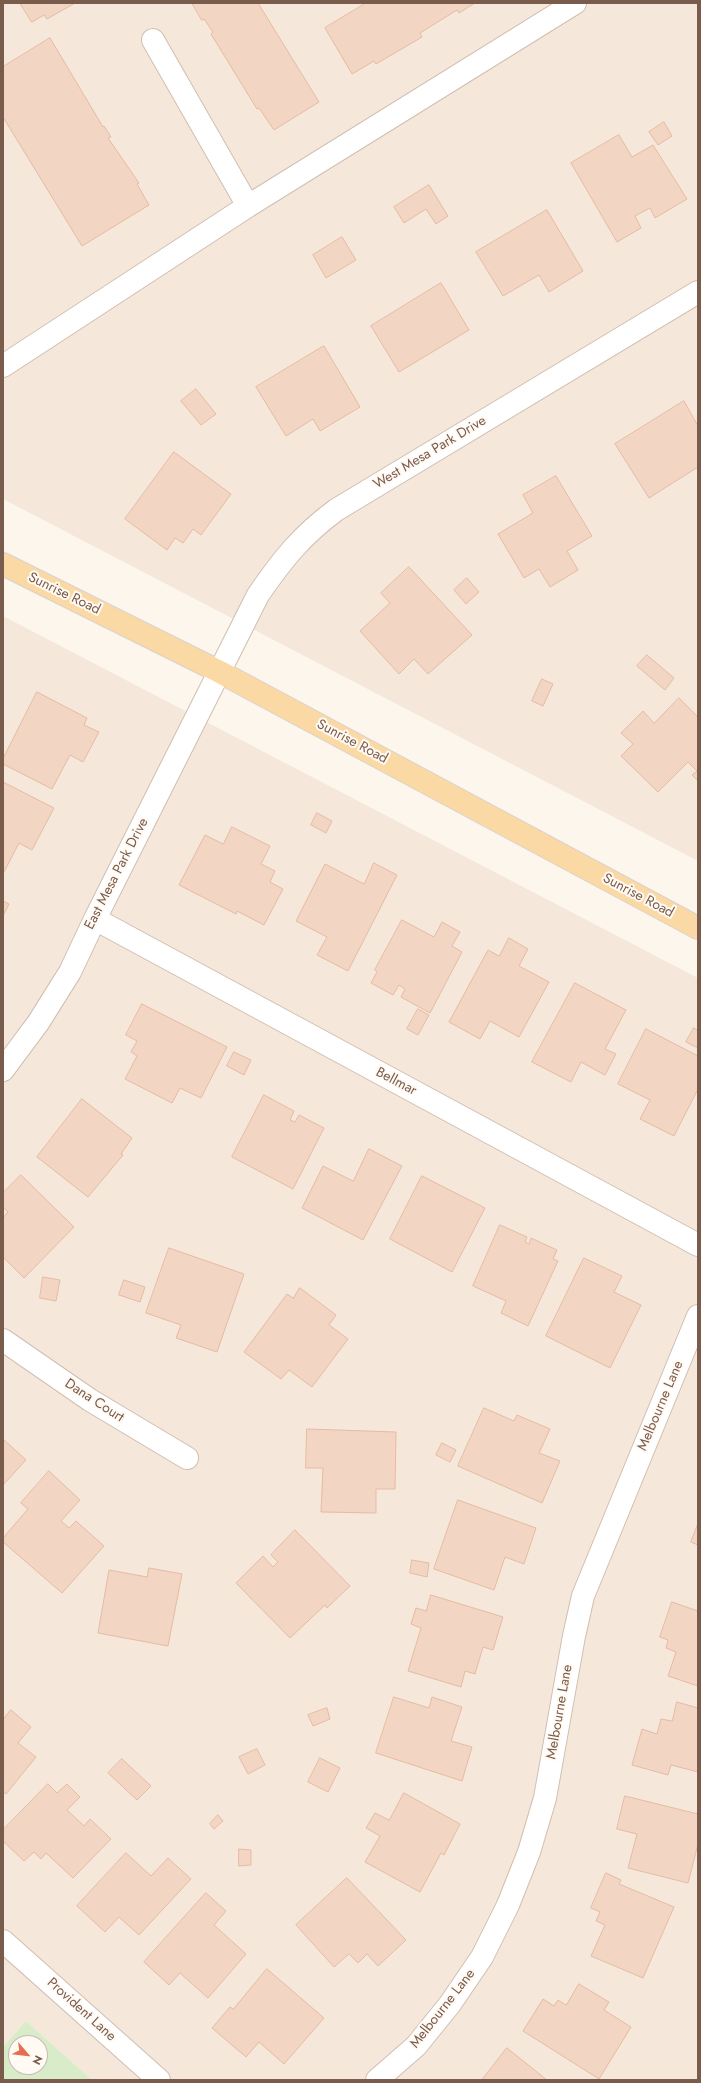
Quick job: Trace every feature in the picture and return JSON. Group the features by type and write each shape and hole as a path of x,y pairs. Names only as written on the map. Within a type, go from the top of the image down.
{"main road":[{"name":"Sunrise Road","path":"3,564 220,672 698,928"}],"street":[{"path":"3,366 248,206 575,3"},
{"path":"153,40 248,206"},
{"name":"West Mesa Park Drive","path":"220,672 258,595 284,557 317,524 336,510 698,292"},
{"name":"East Mesa Park Drive","path":"3,1070 38,1023 70,972 95,918 220,672"},
{"name":"Bellmar","path":"95,918 698,1245"},
{"name":"Melbourne Lane","path":"377,2080 416,2046 450,2004 482,1957 508,1905 546,1798 574,1636 583,1596 698,1316"},
{"name":"Dana Court","path":"3,1340 90,1400 187,1458"},
{"name":"Provident Lane","path":"3,1940 159,2080"}],"shaded area":[{"path":"3,3 698,3 698,861 3,499"},
{"path":"3,616 698,978 698,2080 92,2080 48,2041 48,2035 42,2035 26,2021 14,2035 8,2035 8,2041 3,2047"}],"green space":[{"path":"26,2021 42,2035 14,2035"},
{"path":"8,2041 8,2075 48,2075 48,2041 92,2080 3,2080 3,2047"}],"building":[{"path":"20,3 75,3 47,19 44,15 32,22"},
{"path":"192,3 258,3 319,102 274,130 259,108 257,109 211,34 213,32 204,19 202,20"},
{"path":"366,3 475,3 459,13 457,10 420,33 422,37 376,64 374,61 352,74 325,28"},
{"path":"50,38 103,127 104,126 111,137 108,138 139,183 137,184 149,205 82,246 3,117 3,67"},
{"path":"664,122 672,136 658,145 649,132"},
{"path":"619,135 632,157 653,145 687,199 655,218 650,208 635,216 641,228 617,242 571,163"},
{"path":"429,185 448,216 436,224 426,209 404,223 394,207"},
{"path":"547,210 583,271 549,292 539,275 503,296 476,252"},
{"path":"342,237 356,260 326,278 313,255"},
{"path":"441,283 469,330 399,372 371,326"},
{"path":"324,346 360,407 320,431 313,419 286,436 256,387"},
{"path":"196,389 216,414 201,425 181,401"},
{"path":"684,401 698,426 698,467 649,498 615,444"},
{"path":"174,452 231,494 201,535 193,529 183,543 175,538 167,550 125,519"},
{"path":"556,476 592,536 567,551 578,570 550,587 539,569 524,578 498,534 533,513 523,495"},
{"path":"409,567 472,635 428,674 414,659 399,674 360,631 390,603 381,593"},
{"path":"467,578 479,592 466,604 454,590"},
{"path":"647,655 674,678 665,690 637,666"},
{"path":"542,679 553,684 543,706 532,701"},
{"path":"37,692 87,718 84,725 99,732 83,762 70,755 52,789 3,764 3,759"},
{"path":"679,698 698,717 698,778 697,780 692,775 697,771 688,762 658,792 621,756 633,744 621,733 643,711 654,723"},
{"path":"3,782 54,808 32,850 19,843 3,874"},
{"path":"317,813 332,821 326,833 311,825"},
{"path":"232,827 270,846 261,864 275,871 270,882 283,889 264,925 237,911 236,914 179,885 205,835 223,844"},
{"path":"374,863 397,875 348,971 317,955 327,937 296,921 325,864 364,884"},
{"path":"3,901 9,904 3,916"},
{"path":"402,920 434,937 442,922 460,932 452,946 462,952 430,1013 401,997 405,989 399,985 393,995 371,983 377,972 375,970"},
{"path":"509,938 528,949 519,966 549,982 519,1037 490,1021 480,1039 449,1022 488,950 499,956"},
{"path":"575,983 626,1010 605,1049 616,1054 605,1075 581,1062 571,1082 532,1062"},
{"path":"142,1004 227,1047 201,1098 180,1088 172,1103 125,1079 137,1056 131,1052 137,1041 126,1035"},
{"path":"418,1009 429,1015 418,1035 407,1029"},
{"path":"694,1028 698,1031 698,1048 686,1042"},
{"path":"646,1029 698,1056 698,1089 674,1136 640,1119 650,1100 618,1084"},
{"path":"234,1052 251,1060 244,1075 227,1066"},
{"path":"264,1095 294,1111 290,1120 295,1122 299,1115 324,1128 293,1189 232,1157"},
{"path":"82,1099 132,1138 121,1154 123,1155 88,1197 37,1157"},
{"path":"369,1149 402,1166 363,1240 302,1208 323,1166 353,1181"},
{"path":"21,1175 74,1227 24,1278 3,1257 3,1218 8,1212 3,1207 3,1193"},
{"path":"422,1176 485,1208 452,1272 390,1239"},
{"path":"500,1225 527,1237 525,1242 529,1244 531,1238 557,1250 553,1259 558,1261 528,1326 501,1313 506,1301 473,1286"},
{"path":"169,1248 244,1274 217,1352 176,1338 181,1325 146,1313"},
{"path":"584,1258 622,1276 614,1292 641,1305 610,1368 546,1336"},
{"path":"43,1277 60,1280 56,1301 40,1298"},
{"path":"124,1280 145,1287 140,1302 119,1295"},
{"path":"300,1288 336,1315 329,1325 348,1339 312,1387 289,1370 281,1379 244,1352 287,1294 293,1298"},
{"path":"484,1408 514,1421 517,1415 550,1429 539,1453 560,1461 542,1503 458,1466"},
{"path":"307,1429 396,1432 395,1489 376,1489 376,1513 321,1512 323,1468 306,1468"},
{"path":"3,1439 26,1460 3,1485"},
{"path":"442,1443 456,1450 450,1462 436,1455"},
{"path":"49,1471 80,1500 61,1521 69,1528 76,1521 104,1546 62,1593 3,1542 3,1538 28,1509 21,1503"},
{"path":"458,1500 536,1528 524,1564 505,1557 494,1590 434,1569"},
{"path":"698,1524 698,1545 691,1542"},
{"path":"295,1530 350,1586 327,1608 325,1605 290,1638 236,1583 263,1556 273,1567 278,1562 271,1555"},
{"path":"412,1560 429,1563 427,1577 410,1573"},
{"path":"149,1568 182,1574 168,1646 98,1633 109,1570 147,1577"},
{"path":"431,1595 503,1617 493,1650 483,1647 475,1674 465,1671 461,1687 408,1671 421,1628 411,1624 416,1608 426,1611"},
{"path":"672,1602 698,1611 698,1686 668,1676 676,1652 666,1648 668,1640 660,1637"},
{"path":"394,1697 429,1708 432,1697 462,1707 451,1741 472,1747 462,1781 376,1753"},
{"path":"677,1702 698,1708 698,1772 671,1765 668,1775 632,1765 642,1729 657,1734 661,1719 672,1721"},
{"path":"327,1708 330,1719 313,1726 308,1715"},
{"path":"11,1710 31,1727 18,1743 36,1757 6,1794 3,1792 3,1720"},
{"path":"257,1749 265,1765 248,1774 239,1757"},
{"path":"320,1758 340,1768 328,1792 308,1782"},
{"path":"122,1759 151,1786 137,1800 108,1773"},
{"path":"48,1784 57,1793 67,1784 80,1797 67,1810 84,1826 90,1819 111,1839 73,1878 46,1853 41,1859 34,1852 24,1861 3,1841 3,1830"},
{"path":"404,1793 460,1824 444,1855 441,1853 420,1892 365,1862 380,1836 366,1828 375,1813 389,1820"},
{"path":"625,1796 698,1814 698,1844 688,1883 628,1868 637,1834 617,1829"},
{"path":"218,1815 223,1821 214,1829 210,1824"},
{"path":"239,1849 251,1850 251,1865 239,1866"},
{"path":"126,1853 151,1876 168,1858 191,1879 139,1935 119,1917 105,1932 77,1906"},
{"path":"606,1873 621,1880 619,1884 674,1907 643,1978 591,1956 605,1925 596,1921 600,1912 591,1908"},
{"path":"347,1878 406,1940 378,1966 367,1954 358,1963 349,1954 334,1967 296,1925"},
{"path":"206,1893 226,1911 214,1925 246,1954 208,1998 180,1973 169,1985 144,1962"},
{"path":"267,1969 324,2018 284,2064 259,2042 246,2057 212,2028 230,2007 233,2009"},
{"path":"579,1984 609,2002 604,2010 631,2027 599,2079 523,2031 543,1999 554,2006 558,2000 566,2005"},
{"path":"507,2048 547,2080 482,2080"}]}
